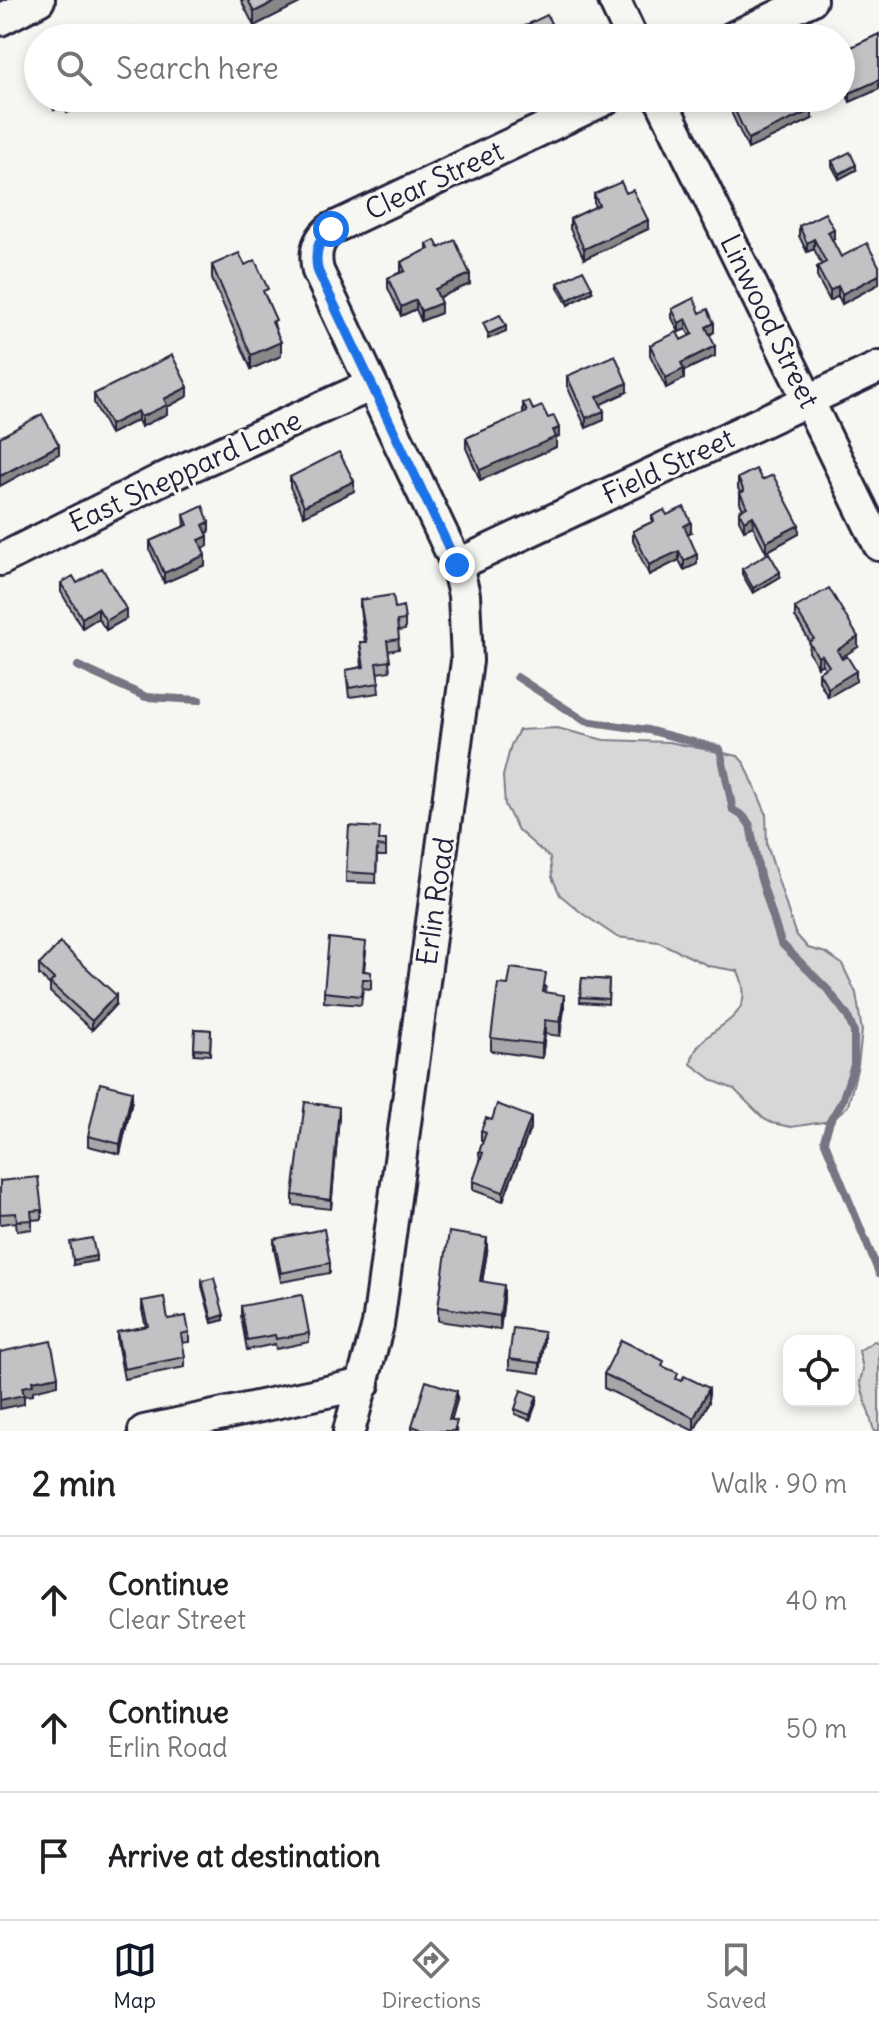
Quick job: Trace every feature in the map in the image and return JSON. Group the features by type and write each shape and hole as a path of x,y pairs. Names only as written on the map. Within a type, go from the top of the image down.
{"street":[{"path":"0,20 39,0"},
{"path":"614,0 625,24"},
{"path":"761,24 811,0"},
{"name":"Clear Street","path":"372,385 318,271 315,257 325,234 579,112"},
{"name":"Linwood Street","path":"667,112 879,545"},
{"name":"Field Street","path":"457,565 879,367"},
{"name":"East Sheppard Lane","path":"0,560 160,480 372,385"},
{"name":"Erlin Road","path":"349,1431 378,1325 467,661 464,595 457,565 372,385"},
{"path":"144,1431 364,1384"}],"shaded area":[{"path":"557,728 604,740 669,742 738,756 745,764 766,813 767,845 795,933 808,948 826,953 842,964 856,993 862,1031 858,1065 848,1106 830,1121 791,1127 772,1123 734,1089 714,1081 691,1064 704,1039 736,1014 742,1004 743,990 738,971 709,966 659,942 617,937 560,895 552,877 550,858 518,830 505,805 503,776 511,745 519,730"},
{"path":"874,1341 879,1343 879,1431 874,1431 860,1382 863,1369 859,1351"}],"building":[{"path":"248,0 278,0 254,12"},
{"path":"547,15 551,24 528,24"},
{"path":"879,34 879,80 855,91 855,45"},
{"path":"736,112 808,112 748,139"},
{"path":"850,152 856,165 839,174 832,161"},
{"path":"621,182 626,193 633,190 648,220 584,249 570,219 599,205 594,194"},
{"path":"825,213 834,229 828,232 841,257 867,243 879,266 879,275 842,294 838,286 830,291 817,267 826,262 814,239 807,243 799,226"},
{"path":"435,240 439,248 455,240 470,274 435,289 441,303 421,311 416,300 401,307 388,278 405,271 401,262 429,249 427,244"},
{"path":"239,253 245,265 255,260 268,289 263,291 276,320 272,322 281,342 251,355 212,265"},
{"path":"583,270 592,287 568,300 558,283"},
{"path":"694,298 700,313 708,309 714,323 706,327 715,346 681,363 684,369 666,378 650,345 677,332 681,340 693,334 686,319 679,323 672,309"},
{"path":"500,315 506,326 488,334 483,323"},
{"path":"172,355 188,387 164,399 167,405 141,417 138,411 110,425 94,394"},
{"path":"615,355 627,383 597,397 604,411 586,418 567,376"},
{"path":"529,401 533,410 542,406 548,418 554,416 559,428 553,430 556,437 480,470 466,438 527,412 523,403"},
{"path":"42,414 59,445 0,476 0,437"},
{"path":"339,452 354,481 304,506 290,477"},
{"path":"756,469 762,480 773,475 799,525 766,542 753,516 744,521 739,511 747,507 740,493 744,491 738,478"},
{"path":"203,506 209,522 203,525 208,536 199,540 205,555 164,573 150,541 188,525 184,515"},
{"path":"684,507 691,522 684,526 697,554 684,561 679,551 649,565 633,531 654,521 652,516 664,510 667,515"},
{"path":"769,553 780,572 753,588 742,569"},
{"path":"102,568 126,609 106,621 98,608 82,618 61,583 73,576 77,583"},
{"path":"829,588 858,637 837,650 842,659 847,656 856,671 828,688 819,672 829,666 822,655 818,657 809,642 814,639 795,608"},
{"path":"393,595 395,608 403,606 405,620 397,621 399,639 387,641 390,661 376,663 379,683 349,688 346,670 364,667 360,642 367,642 360,600"},
{"path":"349,826 380,828 379,840 386,840 386,847 377,846 376,874 346,872"},
{"path":"329,938 366,942 363,971 371,972 371,979 363,979 361,996 324,992"},
{"path":"60,943 116,995 92,1021 50,983 54,979 39,965"},
{"path":"511,968 546,973 543,992 564,995 560,1022 545,1020 542,1044 491,1038 498,984 508,985"},
{"path":"582,978 609,980 608,999 580,997"},
{"path":"195,1029 211,1030 210,1050 194,1049"},
{"path":"100,1083 132,1091 120,1144 88,1136"},
{"path":"305,1102 339,1107 331,1200 293,1195"},
{"path":"497,1104 531,1117 503,1192 473,1181 483,1153 479,1152 486,1133 481,1131 486,1118 492,1120"},
{"path":"38,1177 42,1210 31,1211 32,1220 17,1221 16,1213 0,1214 0,1181"},
{"path":"324,1229 330,1263 281,1273 274,1239"},
{"path":"449,1232 487,1238 480,1281 504,1285 500,1316 438,1307"},
{"path":"92,1238 96,1256 73,1260 70,1242"},
{"path":"214,1278 224,1315 212,1319 202,1281"},
{"path":"302,1295 309,1333 247,1340 241,1306"},
{"path":"164,1297 168,1319 186,1316 189,1332 181,1334 185,1357 124,1369 117,1332 148,1326 142,1301"},
{"path":"513,1328 544,1332 540,1363 509,1359"},
{"path":"621,1340 664,1361 662,1366 678,1373 676,1379 681,1381 684,1376 709,1388 694,1418 604,1374"},
{"path":"51,1341 58,1376 32,1381 33,1385 22,1387 24,1395 0,1400 0,1352"},
{"path":"426,1381 457,1391 449,1419 457,1421 454,1431 426,1431 412,1426"},
{"path":"521,1390 537,1396 530,1415 515,1409"}],"waterway":[{"path":"78,666 146,697 199,700"},
{"path":"517,677 585,721 648,730 720,749 733,810 750,825 760,876 781,943 828,990 847,1015 854,1032 854,1065 824,1140 879,1273"}],"route":[{"path":"331,229 325,234 315,257 318,271 457,565"}]}
